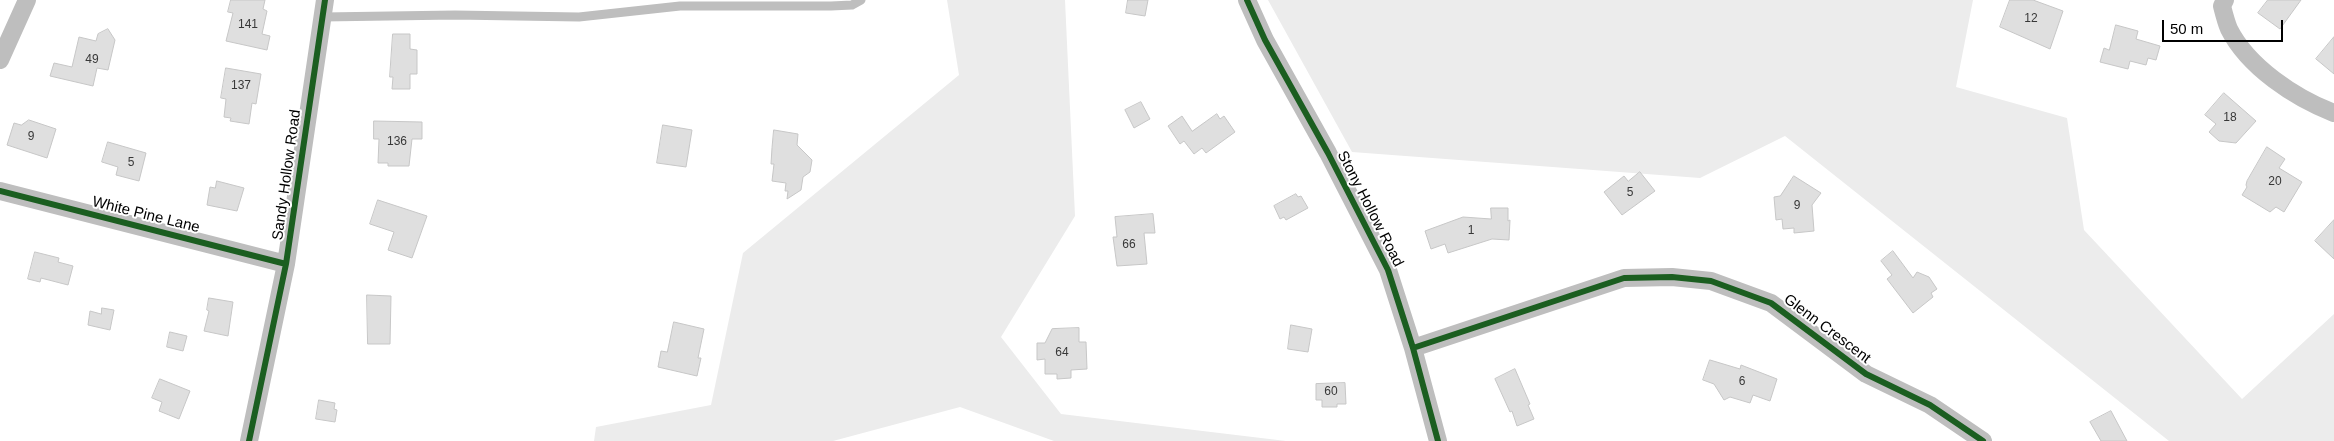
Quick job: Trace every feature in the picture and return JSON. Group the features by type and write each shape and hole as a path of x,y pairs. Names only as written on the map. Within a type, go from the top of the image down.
{"street":[{"path":"0,60 27,0"},
{"name":"Stony Hollow Road","path":"1247,0 1265,40 1328,153 1388,270 1413,348 1438,441"},
{"path":"2225,0 2222,6 2229,29 2264,72 2298,96 2314,105 2334,112"},
{"name":"Sandy Hollow Road","path":"249,441 286,264 324,8"},
{"name":"White Pine Lane","path":"0,191 286,264"},
{"name":"Glenn Crescent","path":"1413,348 1624,278 1672,277 1711,281 1771,303 1866,374 1930,405 1983,441"}],"lane":[{"path":"324,8 455,15 579,17 680,6 831,6 852,5 861,0"}],"shaded area":[{"path":"947,0 1065,0 1075,216 1001,337 1061,414 1286,441 1054,441 960,407 833,441 594,441 596,427 711,405 743,253 959,75"},
{"path":"1268,0 1973,0 1956,87 2067,118 2084,230 2242,399 2334,314 2334,441 2169,441 1785,136 1700,178 1352,152"}],"building":[{"path":"231,0 265,0 263,9 267,11 262,34 270,36 267,50 226,41 233,13 228,12"},
{"path":"1128,0 1148,0 1145,16 1126,13"},
{"path":"2010,0 2033,0 2063,11 2050,49 2000,27"},
{"path":"2268,0 2301,0 2280,29 2258,13"},
{"path":"2116,25 2138,31 2136,39 2160,46 2156,60 2148,58 2146,65 2130,61 2128,69 2100,62 2104,48 2109,50"},
{"path":"108,29 115,40 108,70 97,68 93,86 50,76 54,63 72,67 79,37 96,41 98,34"},
{"path":"393,34 410,34 410,49 417,50 417,74 410,74 410,89 392,89 393,77 390,77"},
{"path":"2334,37 2334,74 2316,59"},
{"path":"226,68 261,74 256,104 252,103 249,124 230,121 231,118 224,117 226,99 221,98"},
{"path":"2224,93 2256,121 2236,143 2219,141 2209,132 2216,124 2205,115"},
{"path":"1141,102 1150,119 1134,128 1125,110"},
{"path":"1217,114 1220,119 1224,116 1235,132 1206,153 1202,148 1194,154 1184,141 1180,144 1168,126 1182,116 1192,131"},
{"path":"29,120 56,129 47,158 7,145 14,123 21,125"},
{"path":"374,121 422,122 422,139 412,139 409,166 388,166 388,163 378,163 379,139 374,139"},
{"path":"663,125 692,130 686,167 657,163"},
{"path":"774,130 798,134 797,145 812,160 810,172 803,177 801,190 787,199 786,183 772,181 774,164 771,164"},
{"path":"108,142 146,153 139,181 116,175 118,167 102,162"},
{"path":"2267,147 2285,159 2279,168 2302,182 2284,212 2276,207 2270,212 2242,195 2247,187 2247,181"},
{"path":"1640,172 1655,191 1622,215 1604,192 1624,176 1628,181"},
{"path":"1794,176 1821,193 1812,205 1814,231 1794,233 1794,228 1783,229 1782,219 1776,220 1774,197 1780,196"},
{"path":"217,181 244,188 237,211 207,205 210,187 215,188"},
{"path":"1296,194 1298,197 1301,196 1308,208 1286,220 1284,217 1280,219 1274,206"},
{"path":"378,200 427,216 412,258 388,250 394,232 370,224"},
{"path":"1491,208 1508,208 1508,221 1510,220 1509,240 1492,239 1448,253 1445,244 1431,249 1425,231 1463,217 1491,219"},
{"path":"1153,214 1155,233 1144,233 1147,264 1117,266 1113,237 1117,237 1115,217"},
{"path":"2334,220 2334,259 2315,241"},
{"path":"1893,251 1913,278 1917,272 1929,277 1937,289 1931,293 1933,297 1913,313 1887,279 1892,275 1881,261"},
{"path":"35,252 59,258 58,262 73,266 68,285 41,278 40,282 28,279"},
{"path":"367,295 391,296 390,344 368,344"},
{"path":"209,298 233,302 228,336 204,331 209,311 207,310"},
{"path":"102,308 114,310 110,330 88,325 90,311 101,314"},
{"path":"674,322 704,329 698,358 701,358 697,376 658,367 661,351 667,352"},
{"path":"1291,325 1312,329 1308,352 1288,349"},
{"path":"1079,328 1079,342 1086,342 1087,369 1071,370 1071,378 1057,379 1057,374 1045,374 1045,359 1037,360 1037,343 1045,343 1052,329"},
{"path":"170,332 187,336 183,351 167,347"},
{"path":"1710,360 1740,369 1741,365 1777,379 1770,401 1753,395 1750,403 1730,397 1724,400 1714,384 1703,380"},
{"path":"1515,369 1530,404 1528,405 1534,419 1517,426 1512,411 1510,412 1495,379"},
{"path":"160,379 190,391 179,419 159,411 162,402 152,398"},
{"path":"1345,383 1346,404 1337,404 1337,407 1322,407 1322,400 1316,400 1316,384"},
{"path":"319,400 335,403 334,409 337,410 335,422 316,419"},
{"path":"2111,411 2127,441 2101,441 2090,422"}],"cycle path":[{"path":"249,441 286,264 325,0"},
{"path":"1247,0 1265,40 1328,153 1388,270 1413,348 1438,441"},
{"path":"0,191 286,264"},
{"path":"1413,348 1624,278 1672,277 1711,281 1771,303 1866,374 1930,405 1983,441"}]}
